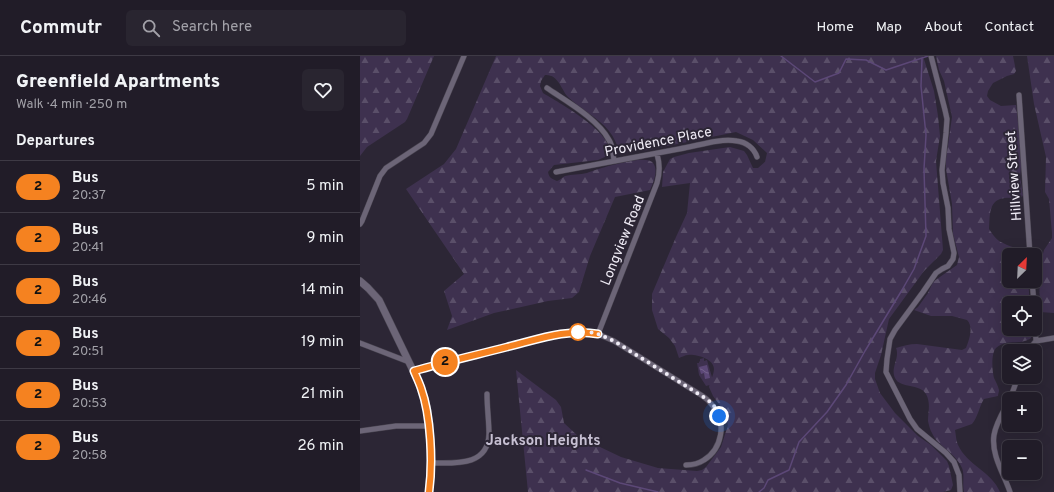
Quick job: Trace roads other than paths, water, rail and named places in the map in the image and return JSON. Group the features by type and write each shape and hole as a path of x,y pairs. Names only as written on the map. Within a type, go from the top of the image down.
{"main road":[{"path":"360,280 379,300 421,387 427,407 429,426 431,463 429,492"}],"street":[{"path":"360,224 380,176 386,168 424,142 431,134 464,56"},
{"path":"932,56 947,119 942,170 948,208 948,229 954,253 951,263 936,273 895,330 890,339 886,372 910,419 917,429 946,453 954,462 959,475 960,492"},
{"path":"547,88 581,111 603,131 610,141 614,161"},
{"name":"Hillview Street","path":"1019,95 1030,248"},
{"name":"Providence Place","path":"556,172 657,154 712,142 737,141 754,149 757,157"},
{"name":"Longview Road","path":"598,334 657,183 660,164 657,154"},
{"path":"414,371 539,339 574,332 589,332 598,334 614,341 713,404 719,416 722,427 721,436 717,447 704,460 695,464 686,465"},
{"path":"1036,336 1036,341"},
{"path":"1034,344 1036,341 1054,338"},
{"path":"360,343 409,362"},
{"path":"431,463 466,462 474,459 484,451 489,434 487,394"},
{"path":"1002,415 994,436 995,449 997,460 1010,492"},
{"path":"360,431 396,426 429,426"}],"water":[{"path":"707,365 710,378 705,379 704,373 701,374 699,367"}],"waterway":[{"path":"781,56 815,82 839,73 846,59 866,60 886,70 928,56"},
{"path":"759,492 764,488 768,480 789,470 799,442 827,412 846,385 914,269 926,236 924,169 926,135 921,86 922,59"},
{"path":"586,470 620,483 658,492"}],"district":[{"name":"Jackson Heights","path":"543,440"}]}
